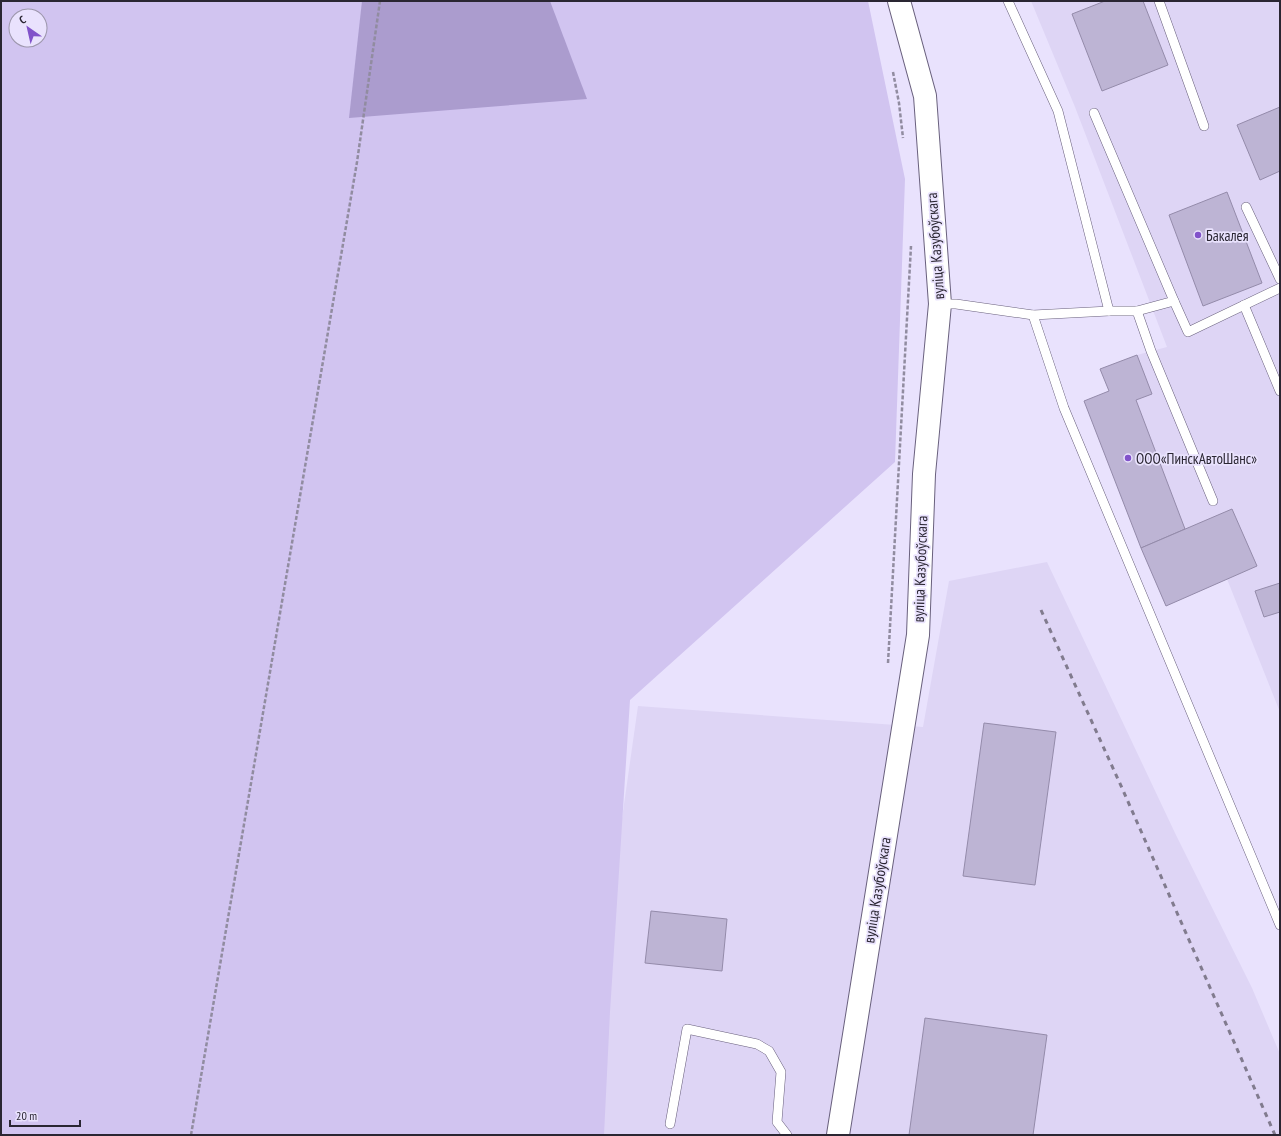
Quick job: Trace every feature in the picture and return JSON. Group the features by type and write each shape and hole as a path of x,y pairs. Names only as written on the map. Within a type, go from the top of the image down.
{"street":[{"name":"вуліца Казубоўскага","path":"838,1135 918,635 924,474 940,304 925,96 899,1"}],"lane":[{"path":"1008,1 1058,110 1109,311"},
{"path":"1159,1 1204,126"},
{"path":"1094,114 1188,332 1280,288"},
{"path":"1246,207 1280,279"},
{"path":"940,304 956,304 1033,315 1137,311 1174,301"},
{"path":"1244,305 1280,391"},
{"path":"1137,311 1151,351 1213,501"},
{"path":"1033,315 1064,408 1280,925"},
{"path":"670,1124 687,1029 757,1044 769,1051 781,1072 777,1122 787,1135"}],"path":[{"path":"191,1135 356,170 380,1"},
{"path":"891,67 900,103 903,142"},
{"path":"888,669 911,243"}],"shaded area":[{"path":"1,1 868,1 905,179 895,462 630,700 610,1012 604,1135 1,1135"},
{"path":"362,1 550,1 587,99 349,118"},
{"path":"1031,1 1280,1 1280,712 1227,579 1166,606 1141,548 1084,401 1109,391 1100,369 1137,355 1167,347 1075,107"},
{"path":"1047,562 1175,833 1252,988 1280,1054 1280,1135 577,1135 638,706 923,727 949,581"}],"building":[{"path":"1105,1 1143,1 1168,65 1102,91 1072,14"},
{"path":"1280,107 1280,171 1260,180 1237,125"},
{"path":"1227,192 1262,283 1203,306 1169,215"},
{"path":"1137,355 1152,394 1136,400 1185,529 1141,548 1084,401 1109,391 1100,369"},
{"path":"1232,509 1257,566 1166,606 1141,548"},
{"path":"1280,583 1280,612 1264,617 1255,591"},
{"path":"984,723 1056,732 1035,885 963,876"},
{"path":"651,911 727,919 722,971 645,963"},
{"path":"925,1018 1047,1035 1033,1135 909,1135"}],"railway":[{"path":"1041,610 1122,788 1275,1135"}],"place":[{"name":"Бакалея","path":"1198,235"},
{"name":"ООО«ПинскАвтоШанс»","path":"1128,458"}]}
